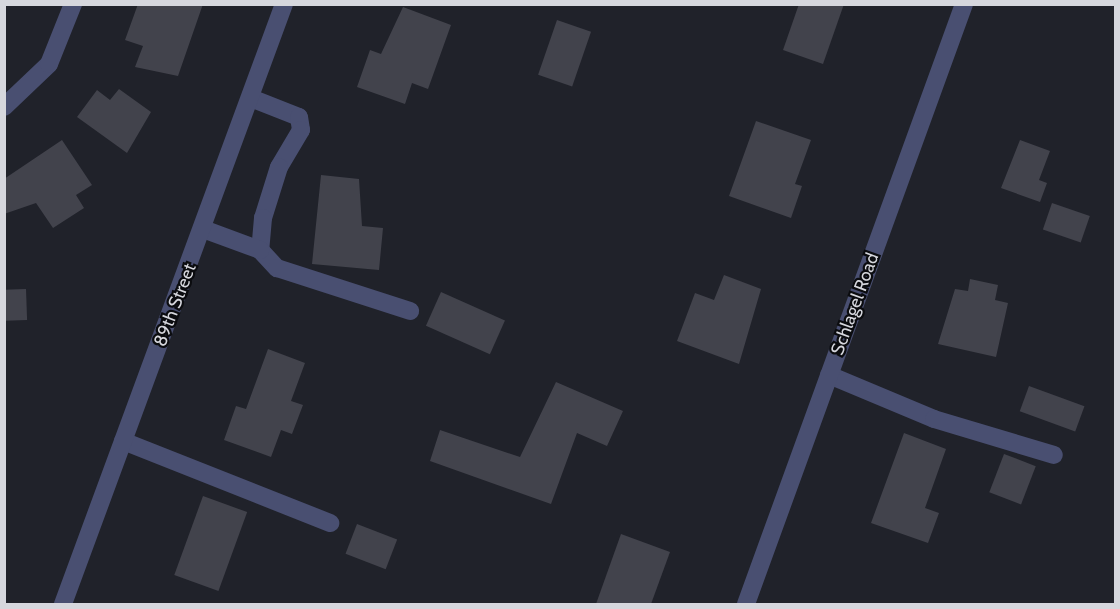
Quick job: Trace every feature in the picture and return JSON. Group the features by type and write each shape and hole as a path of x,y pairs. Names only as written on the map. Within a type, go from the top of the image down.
{"street":[{"path":"4,107 49,64 73,4"},
{"name":"89th Street","path":"63,604 253,99 284,4"},
{"name":"Schlagel Road","path":"746,604 964,4"},
{"path":"253,99 299,117 301,130 279,167 263,218 260,250"},
{"path":"203,229 260,250 277,268 410,311"},
{"path":"830,375 934,419 1054,455"},
{"path":"123,441 330,523"}],"building":[{"path":"138,4 203,4 178,76 135,67 143,46 125,40"},
{"path":"799,4 844,4 823,64 783,50"},
{"path":"403,7 451,25 428,89 412,83 405,104 357,87 370,50 381,54"},
{"path":"557,20 591,32 572,87 538,75"},
{"path":"119,89 151,112 127,153 77,117 97,90 110,100"},
{"path":"756,121 811,140 795,184 802,186 791,218 729,196"},
{"path":"62,140 92,185 76,195 84,208 53,228 36,203 4,214 4,179"},
{"path":"1020,140 1050,151 1039,180 1047,183 1040,202 1001,188"},
{"path":"321,175 359,179 362,226 383,228 379,270 312,264"},
{"path":"1052,203 1090,216 1081,242 1043,229"},
{"path":"724,275 761,289 739,364 677,341 695,293 714,300"},
{"path":"970,279 998,285 995,300 1008,303 996,357 938,344 955,289 968,291"},
{"path":"26,289 27,320 5,321 4,290"},
{"path":"441,292 505,320 490,354 426,326"},
{"path":"268,349 305,363 291,401 303,405 292,434 281,430 271,457 224,440 236,406 246,409"},
{"path":"556,382 623,411 607,446 577,433 551,504 430,461 440,430 520,457"},
{"path":"1029,386 1084,406 1075,432 1020,411"},
{"path":"904,433 946,449 925,508 939,513 928,543 871,523"},
{"path":"1004,454 1036,466 1021,504 989,492"},
{"path":"203,496 247,512 218,591 174,575"},
{"path":"357,524 397,539 386,569 346,554"},
{"path":"621,534 670,552 651,604 596,604"}]}
